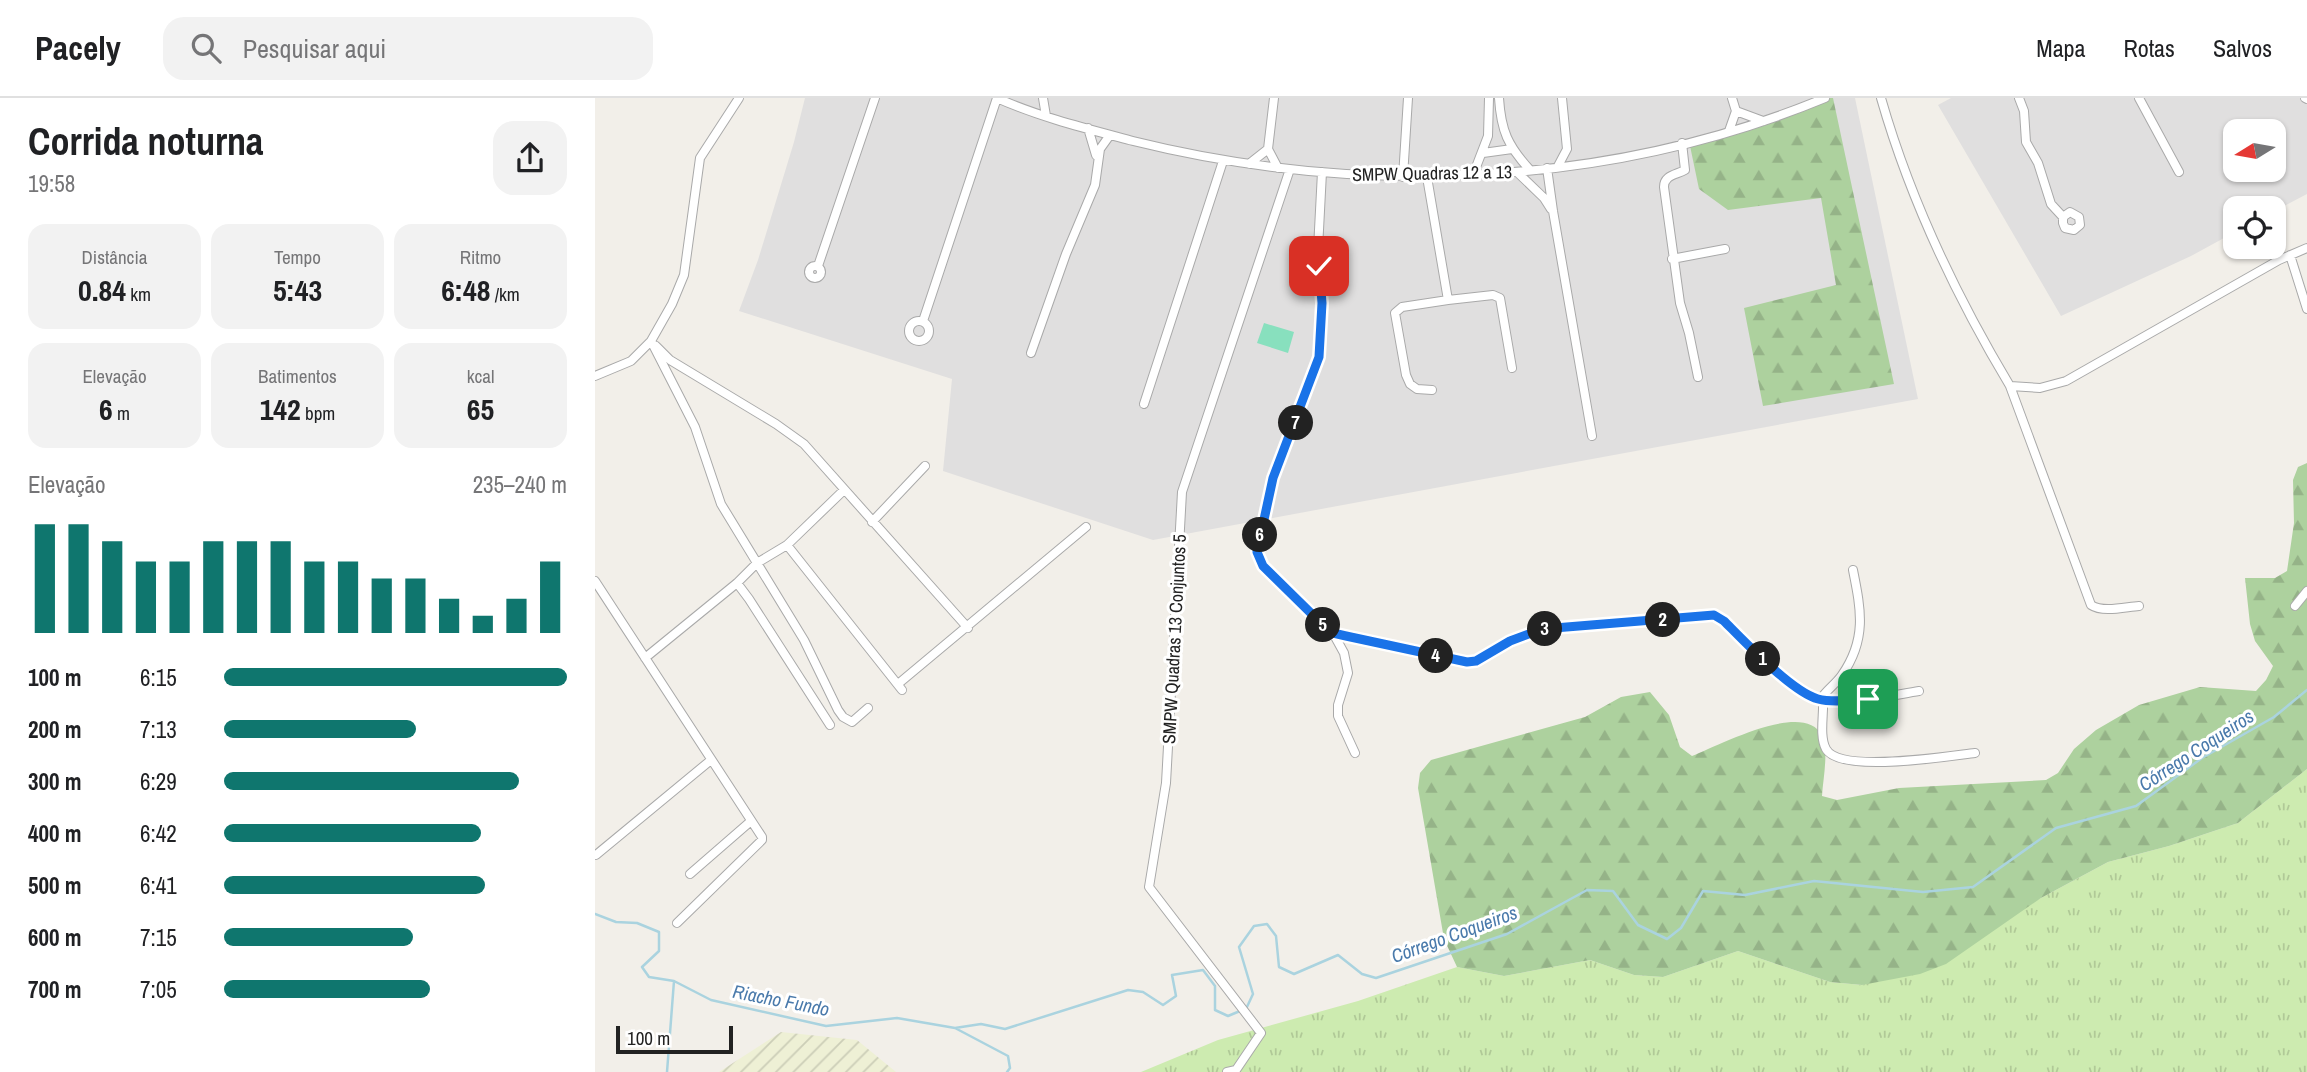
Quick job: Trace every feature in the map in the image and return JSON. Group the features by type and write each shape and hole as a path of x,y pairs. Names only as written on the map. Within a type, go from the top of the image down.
{"street":[{"path":"595,376 631,361 651,341 672,304 684,275 700,158 739,98"},
{"path":"818,266 875,98"},
{"path":"923,321 997,98"},
{"name":"SMPW Quadras 12 a 13","path":"997,98 1110,135 1223,161 1278,169 1403,177 1517,172 1581,163 1729,131 1825,98"},
{"path":"1012,104 1021,98"},
{"path":"1043,98 1046,116"},
{"path":"1274,98 1268,149 1278,169"},
{"path":"1403,177 1408,98"},
{"path":"1473,175 1489,130 1489,98"},
{"path":"1499,98 1502,126 1512,149 1530,170"},
{"path":"1558,166 1566,149 1562,98"},
{"path":"1729,131 1736,111 1732,98"},
{"path":"1881,98 1892,138 1923,215 1972,321 2010,386 2091,605 2096,608 2139,606"},
{"path":"2019,98 2024,111 2026,142 2038,163 2047,197 2063,218"},
{"path":"2139,98 2179,172"},
{"path":"1736,111 1763,121"},
{"path":"1088,128 1097,158"},
{"path":"1031,353 1066,254 1095,185 1100,149 1110,135"},
{"path":"1682,143 1685,170 1669,176 1664,184 1672,259 1698,377"},
{"path":"1249,164 1268,149"},
{"path":"1483,153 1512,149"},
{"path":"1566,149 1581,163"},
{"path":"1144,404 1223,161"},
{"path":"1547,168 1591,436"},
{"name":"SMPW Quadras 13 Conjuntos 5","path":"1227,1072 1236,1070 1261,1033 1149,887 1166,783 1182,492 1290,169"},
{"path":"1322,172 1318,249 1322,303 1319,357 1273,478 1257,552 1263,566 1333,633 1344,653 1348,673 1338,705 1338,716 1355,753"},
{"path":"1517,172 1552,211"},
{"path":"1427,177 1448,300"},
{"path":"1535,189 1545,190 1549,182"},
{"path":"2010,386 2040,388 2066,381 2307,248"},
{"path":"1672,259 1725,249"},
{"path":"2290,255 2307,309"},
{"path":"1432,390 1417,389 1408,380 1395,313 1402,307 1493,295 1500,298 1512,368"},
{"path":"651,341 670,360 804,444 968,628"},
{"path":"651,341 695,427 721,504 804,640 838,710 852,722 868,708"},
{"path":"872,522 925,466"},
{"path":"645,657 737,583 757,563 787,545 844,490"},
{"path":"787,545 900,687 1086,527"},
{"path":"1853,569 1861,616 1858,645 1845,671 1821,700 1825,745 1830,753 1842,758 1876,763 1975,752"},
{"path":"595,580 762,840 677,923"},
{"path":"737,583 829,725"},
{"path":"2295,606 2307,591"},
{"path":"1333,633 1467,662 1476,661 1510,641 1542,629 1714,615 1724,621 1780,674 1807,694 1821,700 1868,699 1919,691"},
{"path":"596,855 711,760"},
{"path":"690,874 751,821"}],"shaded area":[{"path":"805,98 1855,98 1918,399 1153,540 943,471 952,379 739,311 758,260"},
{"path":"1951,98 2307,98 2307,194 2286,205 2286,196 2223,196 2223,239 2061,316 1938,105"}],"green space":[{"path":"1823,98 1833,98 1894,384 1763,406 1744,308 1836,285 1821,198 1728,210 1699,189 1689,141"},
{"path":"1264,323 1294,332 1288,353 1257,343"},
{"path":"2307,463 2307,769 2238,823 2169,846 2108,862 2041,898 1946,964 1920,974 1862,985 1830,982 1738,951 1663,977 1634,975 1590,960 1504,976 1457,967 1444,939 1418,788 1420,773 1431,760 1585,717 1621,697 1650,692 1669,715 1680,747 1692,756 1760,728 1780,723 1798,722 1813,726 1822,736 1825,750 1822,796 1837,800 1899,788 2046,780 2058,773 2074,749 2096,730 2139,705 2200,687 2256,691 2266,680 2273,666 2255,641 2250,624 2245,578 2275,578 2287,571 2294,523 2293,480 2298,467"},
{"path":"2307,769 2307,1072 1141,1072 1218,1040 1358,1001 1457,967 1504,976 1590,960 1634,975 1663,977 1738,951 1830,982 1862,985 2041,898 2108,862 2169,846 2238,823"},
{"path":"781,1032 857,1040 896,1072 719,1072"}],"waterway":[{"name":"Córrego Coqueiros","path":"1246,1009 1253,994 1239,947 1254,926 1267,924 1276,936 1279,967 1294,974 1338,955 1362,974 1376,978 1507,934 1587,890 1613,891 1638,925 1667,939 1681,928 1703,891 1745,895 1814,881 1923,892 1973,887 2056,828 2136,806 2202,758 2274,717 2307,690"},
{"name":"Riacho Fundo","path":"595,914 616,922 637,923 659,932 659,951 642,967 649,977 674,981 711,1000 826,1026 897,1018 955,1028 1008,1056 1010,1068 1007,1072"},
{"name":"Córrego Coqueiros","path":"955,1028 981,1024 1005,1029 1128,990 1143,992 1163,1005 1176,996 1172,975 1203,970 1215,986 1215,1010 1228,1016 1240,1011"},
{"path":"667,1072 674,981"}],"route":[{"path":"1319,266 1322,341 1319,357 1310,387 1273,478 1257,552 1263,566 1329,630 1467,662 1476,661 1510,641 1542,629 1714,615 1724,621 1780,674 1813,697 1829,701 1868,699"}]}
